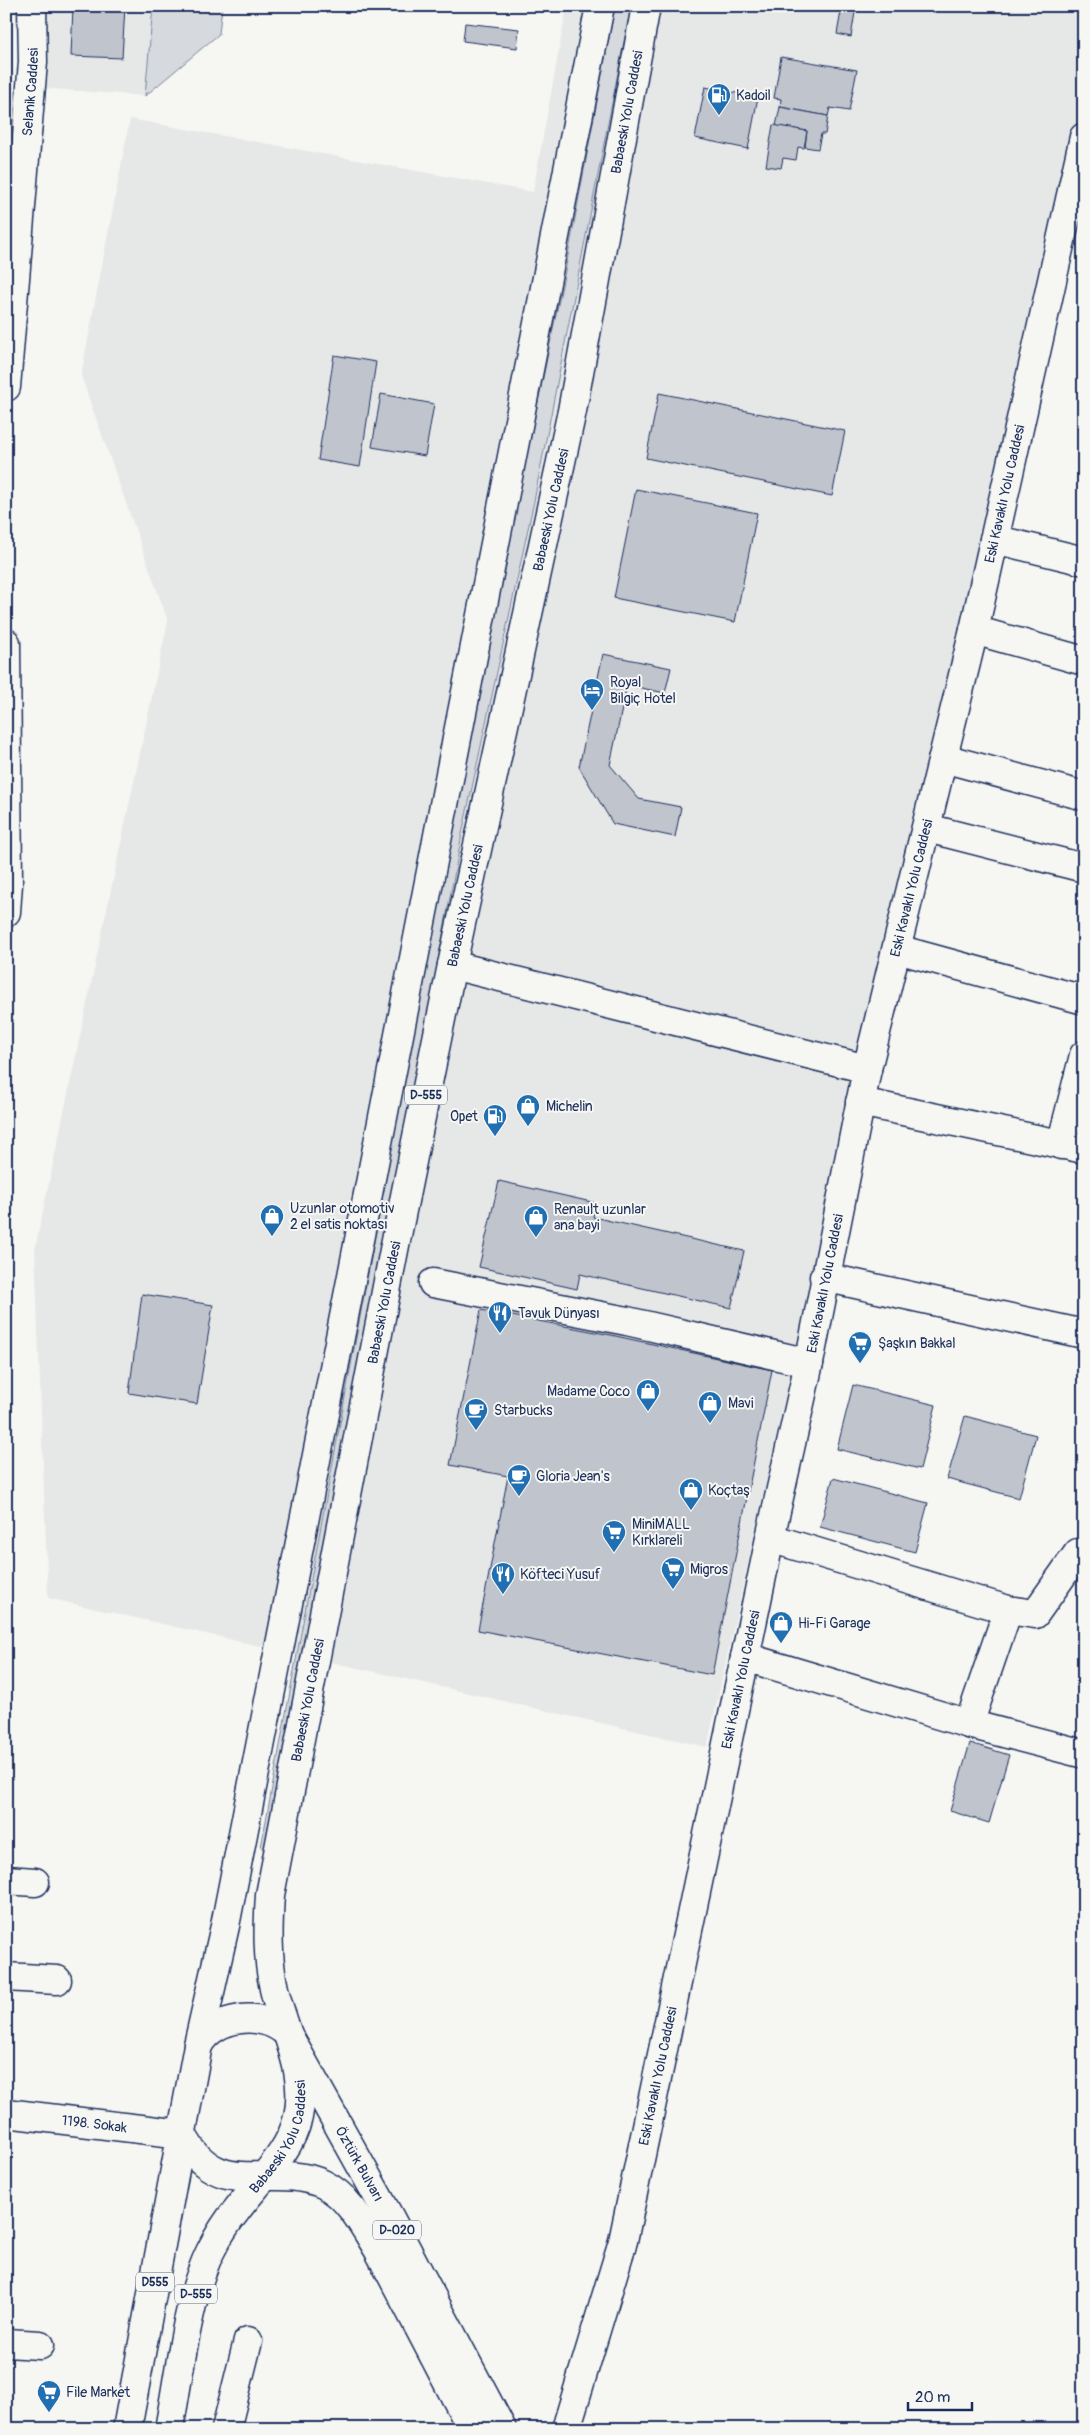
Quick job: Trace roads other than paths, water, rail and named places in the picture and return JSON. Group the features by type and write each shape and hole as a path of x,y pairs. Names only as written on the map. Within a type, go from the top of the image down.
{"main road":[{"name":"Selanik Caddesi","path":"6,387 32,62 32,6"},
{"name":"D-555","path":"182,2134 198,2044 230,1898 410,968 600,6"},
{"name":"Babaeski Yolu Caddesi","path":"169,2429 195,2298 206,2261 236,2211 264,2177 290,2138 298,2119 301,2096 300,2078 274,1990 269,1960 270,1895 394,1250 452,965 572,411 646,6"},
{"name":"Eski Kavaklı Yolu Caddesi","path":"566,2429 623,2240 770,1538 809,1363 824,1277 867,1069 974,630 1084,137"},
{"path":"994,539 1084,561"},
{"path":"974,630 1084,661"},
{"path":"6,643 8,884 6,912"},
{"path":"943,758 1084,796"},
{"path":"927,828 1084,868"},
{"path":"897,949 1084,1000"},
{"path":"452,965 867,1069"},
{"path":"860,1102 1072,1147 1084,1056"},
{"path":"824,1277 1084,1334"},
{"path":"433,1283 627,1321 809,1363"},
{"path":"770,1538 1008,1610 1035,1614 1082,1546"},
{"path":"969,1724 1008,1610"},
{"path":"745,1657 969,1724 1084,1754"},
{"path":"6,1880 35,1882"},
{"path":"6,1977 57,1980"},
{"name":"D-020","path":"198,2044 203,2035 212,2028 236,2020 266,2019 278,2024 287,2032"},
{"name":"Öztürk Bulvarı","path":"287,2032 390,2218 502,2429"},
{"name":"1198. Sokak","path":"6,2114 182,2134"},
{"path":"182,2134 196,2156 219,2171 233,2176 264,2177"},
{"name":"D555","path":"127,2429 182,2134"},
{"name":"Öztürk Bulvarı","path":"264,2177 289,2177 324,2184 337,2193 350,2208 379,2251 472,2429"},
{"path":"226,2429 248,2341"},
{"path":"6,2344 40,2345"}],"place":[{"name":"Kadoil","path":"719,116"},
{"name":"Royal Bilgiç Hotel","path":"592,711"},
{"name":"Michelin","path":"528,1127"},
{"name":"Opet","path":"495,1137"},
{"name":"Uzunlar otomotiv 2 el satis noktası","path":"272,1237"},
{"name":"Renault uzunlar ana bayi","path":"536,1238"},
{"name":"Tavuk Dünyası","path":"500,1334"},
{"name":"Şaşkın Bakkal","path":"860,1364"},
{"name":"Madame Coco","path":"648,1412"},
{"name":"Mavi","path":"710,1424"},
{"name":"Starbucks","path":"476,1431"},
{"name":"Gloria Jean's","path":"519,1497"},
{"name":"Koçtaş","path":"691,1511"},
{"name":"MiniMALL Kırklareli","path":"614,1553"},
{"name":"Migros","path":"673,1590"},
{"name":"Köfteci Yusuf","path":"503,1595"},
{"name":"Hi-Fi Garage","path":"781,1644"},
{"name":"File Market","path":"49,2413"}]}
